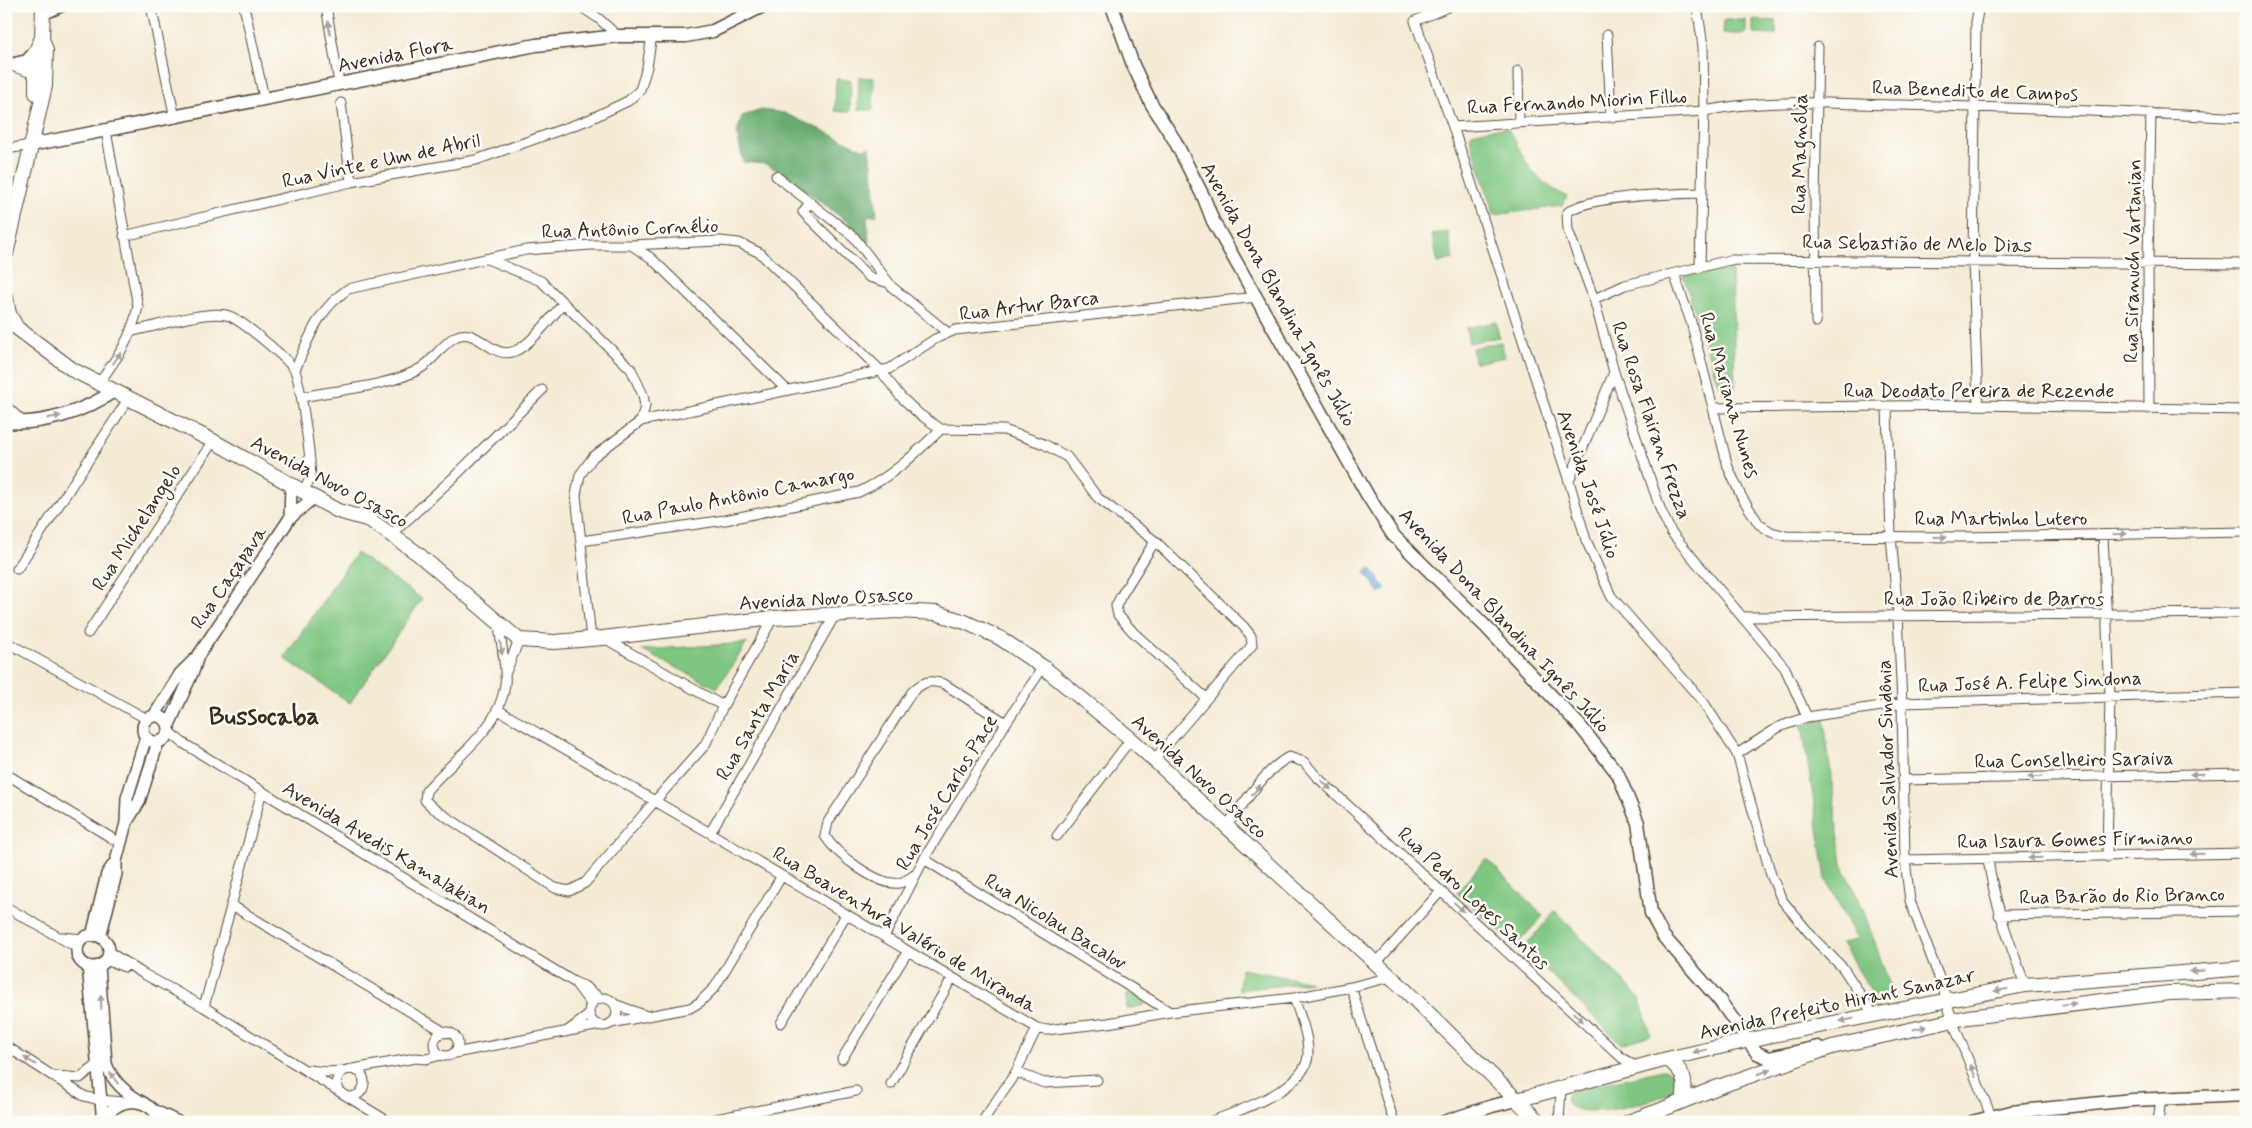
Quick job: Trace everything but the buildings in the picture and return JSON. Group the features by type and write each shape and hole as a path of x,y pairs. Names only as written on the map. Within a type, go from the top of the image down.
{"main road":[{"name":"Avenida Flora","path":"31,145 175,118 339,83 536,46 618,36 686,36 713,31 763,6"},
{"name":"Avenida Dona Blandina Ignês Júlio","path":"1112,6 1133,65 1151,103 1175,141 1204,198 1213,221 1368,496 1393,535 1488,629 1580,726 1618,774 1638,823 1651,913 1663,936 1739,1025 1757,1053 1769,1058 1818,1047 1832,1047"},
{"path":"39,108 36,74 43,10"},
{"path":"11,65 27,61 39,45"},
{"path":"6,254 45,86 46,50 39,45"},
{"path":"11,65 36,74 45,86"},
{"name":"Avenida Novo Osasco","path":"6,298 9,314 17,328 73,370 213,441 338,511 370,520 392,534 519,640 548,642 773,618 897,612 936,613 965,622 1000,638 1043,668 1131,739 1391,977 1539,1122"},
{"path":"6,422 24,423 77,412 92,406 114,391"},
{"name":"Avenida Prefeito Hirant Sanazar","path":"1444,1122 1492,1106 1667,1059 1748,1040 1946,999 2025,985 2246,968"},
{"name":"Avenida Prefeito Hirant Sanazar","path":"1633,1121 1718,1087 1832,1047 1952,1020 2036,1007 2169,994 2246,991"},
{"path":"1667,1059 1677,1066 1685,1080 1683,1101"},
{"path":"1972,1122 2011,1112 2161,1098 2246,1095"}],"street":[{"path":"43,10 61,6"},
{"path":"151,6 175,118"},
{"path":"244,6 264,98"},
{"path":"326,6 339,83"},
{"path":"580,6 598,18 618,36"},
{"name":"Avenida José Júlio","path":"1450,6 1415,21 1453,127 1569,481 1586,540 1611,596 1704,703 1737,754 1771,875 1782,900 1815,940 1843,968 1873,1014"},
{"path":"1697,6 1703,46 1704,111 1700,266"},
{"path":"1978,405 1973,262 1976,22 1979,6"},
{"path":"1607,34 1611,116"},
{"name":"Rua Vinte e Um de Abril","path":"124,236 350,182 476,160 588,120 628,101 640,90 647,67 652,36"},
{"name":"Rua Magnólia","path":"1816,322 1818,46"},
{"path":"1518,71 1520,122"},
{"path":"341,103 350,182"},
{"name":"Rua Benedito de Campos","path":"1704,111 1735,105 1818,104 1976,107 2246,118"},
{"name":"Rua Fernando Miorin Filho","path":"1453,127 1704,111"},
{"name":"Rua Siranuch Vartanian","path":"2149,409 2148,263 2152,113"},
{"path":"99,383 133,331 138,307 106,131"},
{"path":"6,149 31,145"},
{"path":"776,176 854,237 890,283 948,333"},
{"name":"Rua Rosa Flairan Frezza","path":"1702,193 1637,197 1590,203 1571,209 1566,218 1568,230 1594,300 1614,372 1661,511 1671,532 1785,668 1807,717"},
{"path":"810,202 803,212 869,277 890,283"},
{"name":"Rua Antônio Cornélio","path":"295,370 312,329 321,315 335,299 348,289 526,250 591,245 720,241 739,243 760,253 881,371 900,396 919,414 941,429"},
{"path":"630,245 651,258 787,390"},
{"path":"486,259 520,270 542,281 631,369 643,395 645,406 642,422 593,457 580,475 576,495 581,541 597,638 723,706"},
{"name":"Rua Sebastião de Melo Dias","path":"1594,300 1625,285 1730,260 2246,264"},
{"name":"Rua Mariana Nunes","path":"1674,274 1691,322 1728,467 1741,496 1759,524"},
{"name":"Rua Artur Barca","path":"642,422 889,369 955,330 1257,297"},
{"path":"302,397 383,382 411,373 437,355 455,336 463,334 472,336 497,352 506,354 515,351 530,340 564,303"},
{"path":"133,331 205,316 227,315 242,322 295,370 302,397 310,477 302,491"},
{"path":"1569,481 1614,372"},
{"path":"392,534 454,477 542,390"},
{"path":"17,569 129,398"},
{"name":"Rua Deodato Pereira de Rezende","path":"1713,408 1978,405 2246,410"},
{"path":"6,406 24,423"},
{"name":"Avenida Salvador Sindônia","path":"1887,406 1891,536 1898,615 1902,703 1902,780 1910,901 1952,1020 1991,1116"},
{"path":"941,429 1004,430 1044,444 1067,457 1098,498 1155,542 1251,636 1252,645 1249,649 1154,760"},
{"name":"Rua Paulo Antônio Camargo","path":"581,541 725,520 859,492 877,484 913,457 941,429"},
{"name":"Rua Michelangelo","path":"88,633 213,441"},
{"name":"Rua Caçapava","path":"148,719 186,667 198,656 290,518 302,491"},
{"name":"Rua Caçapava","path":"290,518 302,491"},
{"name":"Rua Martinho Lutero","path":"1759,524 1771,532 1786,536 2103,535 2246,532"},
{"path":"2103,535 2110,696 2107,857"},
{"path":"1155,542 1121,596 1116,606 1118,615 1132,632 1206,698"},
{"name":"Rua João Ribeiro de Barros","path":"1742,617 2246,613"},
{"name":"Rua Santa Maria","path":"710,833 834,614"},
{"path":"519,640 506,673 502,700 498,710 487,727 426,790 425,800 433,808 555,888 569,891 585,883 705,745 723,706 773,618"},
{"path":"499,623 506,673"},
{"path":"6,642 148,719 163,717 166,734 146,737 143,731 148,719"},
{"name":"Rua Caçapava","path":"126,823 134,811 148,773 198,656"},
{"name":"Rua José Carlos Pace","path":"884,937 924,859 1006,723 1043,668"},
{"path":"916,874 901,883 892,883 864,871 832,848 826,836 828,822 912,692 923,682 933,680 944,684 1006,723"},
{"name":"Rua José A. Felipe Sindona","path":"1737,754 1779,727 1807,717 1902,703 2246,693"},
{"path":"166,695 178,702"},
{"name":"Rua Boaventura Valério de Miranda","path":"498,710 710,833 1037,1028 1052,1029 1108,1023 1170,1012 1294,998 1391,977"},
{"name":"Avenida Avedis Kamalakian","path":"166,734 183,742 574,982 584,986 600,998"},
{"name":"Rua Caçapava","path":"88,940 116,874 116,861 126,823 127,798 146,737"},
{"path":"1057,836 1131,739"},
{"name":"Rua Pedro Lopes Santos","path":"1226,826 1272,770 1289,757 1304,762 1323,782 1622,1058 1636,1067"},
{"path":"135,768 148,773"},
{"name":"Rua Conselheiro Saraiva","path":"1902,780 2246,773"},
{"path":"6,774 120,843"},
{"path":"131,785 143,790"},
{"path":"204,1006 262,791"},
{"name":"Rua Isaura Gomes Firmiano","path":"1906,860 2246,853"},
{"name":"Rua Nicolau Bacalov","path":"924,859 1170,1012"},
{"path":"1988,859 1992,889 1999,915 2025,985"},
{"path":"306,1070 343,1071 416,1058 438,1052 448,1056 476,1048 600,1026 644,1015 690,1008 710,992 781,877"},
{"path":"1376,963 1441,891"},
{"path":"231,905 428,1021 442,1034 453,1035 457,1040 476,1048"},
{"path":"6,907 57,937 106,944 100,961 96,1066 103,1122"},
{"name":"Rua Barão do Rio Branco","path":"1999,915 2246,911"},
{"path":"781,1023 846,914"},
{"path":"88,940 81,961 100,961 142,973 204,1006 389,1122"},
{"path":"842,1059 908,951"},
{"path":"100,961 106,1064 117,1084 149,1107 160,1122"},
{"path":"891,1084 952,978"},
{"name":"Avenida Avedis Kamalakian","path":"574,982 591,1004"},
{"path":"1351,987 1394,1122"},
{"path":"600,1026 593,1022 589,1014 591,1004 600,998 608,999 614,1004 644,1015"},
{"path":"1210,1122 1262,1100 1284,1088 1303,1071 1308,1055 1306,1034 1294,998"},
{"path":"611,1023 617,1012 614,1004"},
{"path":"564,1033 589,1014"},
{"path":"982,1122 1016,1072 1037,1028"},
{"path":"438,1052 435,1042 442,1034"},
{"path":"455,1053 458,1047 457,1040"},
{"path":"6,1046 84,1096 99,1100 135,1101 178,1122"},
{"path":"364,1078 380,1065"},
{"path":"55,1076 80,1078 96,1066"},
{"path":"348,1097 358,1095 364,1088 364,1078 361,1073 353,1069"},
{"path":"340,1092 336,1083 339,1074 343,1071"},
{"path":"1016,1072 1044,1083 1058,1084 1097,1080"},
{"path":"1560,1122 1561,1089"},
{"path":"701,1122 856,1091"},
{"path":"358,1095 374,1112"},
{"path":"2158,1122 2161,1098"},
{"path":"103,1122 111,1110 125,1102"}],"green space":[{"path":"1724,20 1746,20 1746,34 1723,34"},
{"path":"1753,20 1776,21 1776,35 1753,34"},
{"path":"859,77 874,78 873,110 858,110"},
{"path":"836,79 851,80 850,112 835,111"},
{"path":"762,110 784,113 863,149 870,147 877,215 867,216 869,243 846,221 782,173 766,164 743,162 737,133 742,116"},
{"path":"1507,128 1533,172 1545,183 1567,197 1562,206 1494,215 1470,138 1472,133 1489,129"},
{"path":"1448,232 1453,259 1438,263 1432,234"},
{"path":"1732,271 1735,388 1718,384 1683,275"},
{"path":"1496,322 1499,337 1469,343 1466,328"},
{"path":"1501,342 1505,357 1475,363 1472,348"},
{"path":"356,553 422,599 350,703 284,658"},
{"path":"747,643 717,688 641,650"},
{"path":"1824,719 1842,864 1864,912 1894,997 1877,1001 1842,943 1857,940 1826,879 1802,726"},
{"path":"1486,858 1543,916 1516,945 1457,893"},
{"path":"1555,911 1639,997 1651,1035 1621,1044 1524,948"},
{"path":"1241,969 1311,982 1239,990"},
{"path":"1127,994 1141,998 1145,1005 1127,1009"},
{"path":"1663,1070 1672,1072 1677,1084 1674,1090 1646,1102 1627,1107 1588,1111 1574,1109 1567,1102 1569,1091"}],"water":[{"path":"1371,568 1386,589 1380,593 1365,572"}],"district":[{"name":"Bussocaba","path":"264,715"}]}
